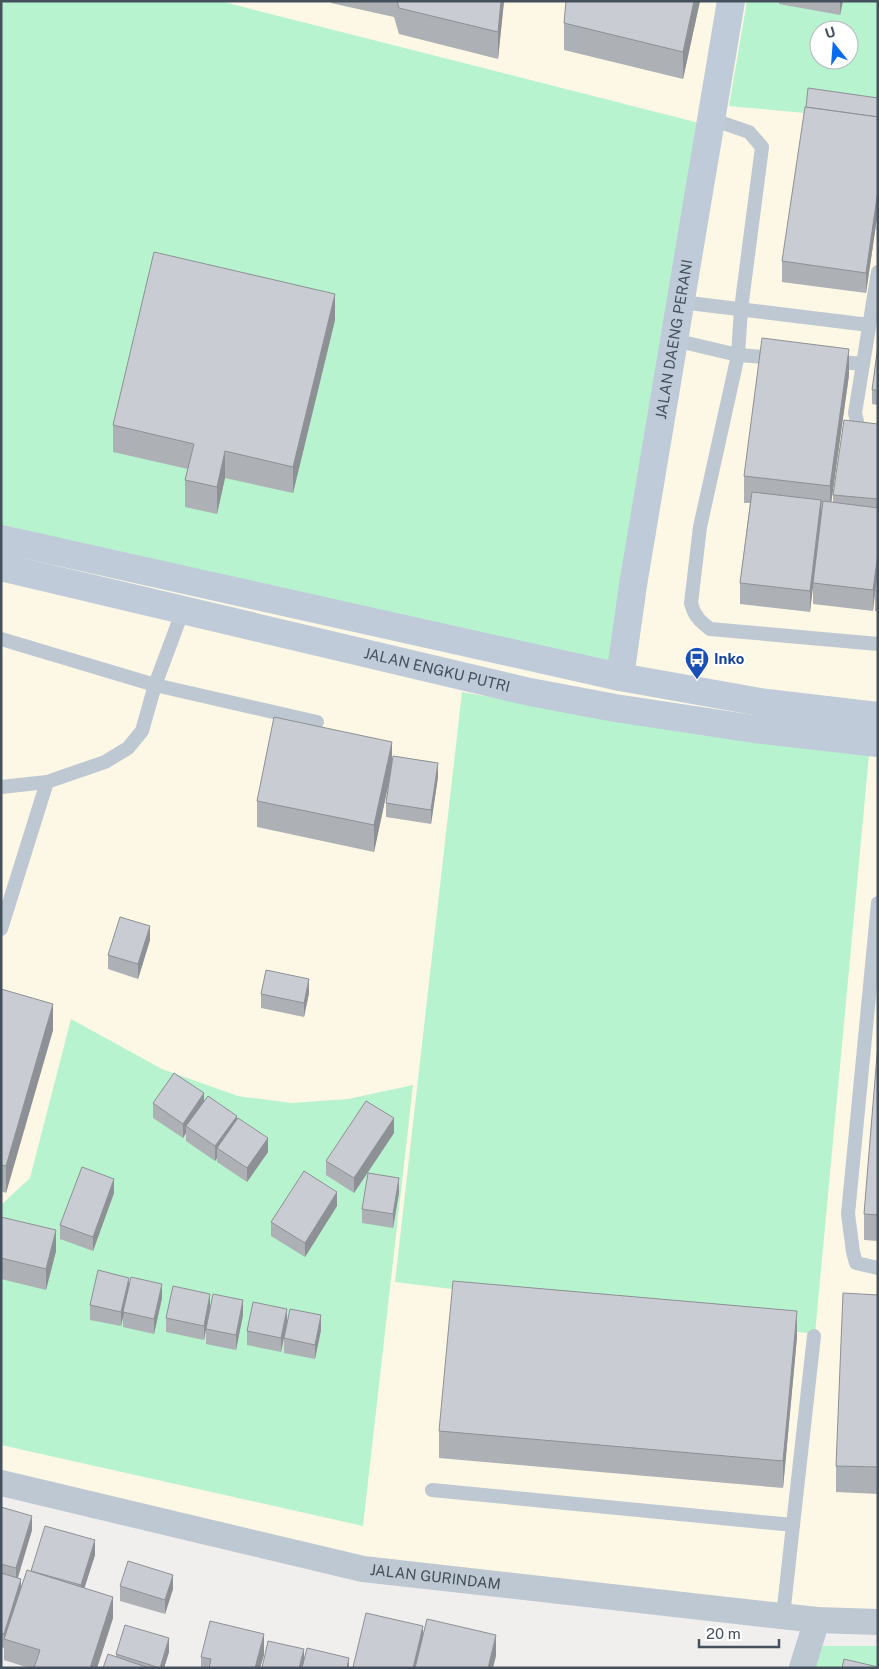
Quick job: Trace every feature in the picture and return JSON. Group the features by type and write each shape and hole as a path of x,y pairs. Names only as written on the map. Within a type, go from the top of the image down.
{"main road":[{"name":"JALAN DAENG PERANI","path":"620,677 680,302 731,1"},
{"path":"1,539 620,677 760,702 878,716"},
{"name":"JALAN ENGKU PUTRI","path":"1,567 530,692 615,708 754,730 878,743"}],"street":[{"name":"JALAN GURINDAM","path":"1,1484 363,1569 817,1620 878,1622"},
{"path":"802,1668 817,1620"}],"lane":[{"path":"711,119 749,132 762,147 741,310 738,355 700,527 691,603 697,619 710,630 878,644"},
{"path":"878,272 855,413 858,426 864,435 878,436"},
{"path":"680,302 869,325"},
{"path":"674,340 738,355 786,358"},
{"path":"815,360 863,364"},
{"path":"1,787 47,782 105,762 128,748 142,731 155,686 183,610"},
{"path":"1,639 155,686 317,722"},
{"path":"1,929 47,782"},
{"path":"878,903 848,1214 856,1263 878,1268"},
{"path":"783,1616 814,1336"},
{"path":"432,1490 793,1525"}],"shaded area":[{"path":"1,1 878,1 878,1622 363,1569 1,1483"}],"green space":[{"path":"1,1 220,1 703,124 609,663 1,530"},
{"path":"747,1 878,1 878,120 729,106"},
{"path":"462,692 664,728 869,755 815,1334 395,1282"},
{"path":"71,1019 162,1069 238,1096 291,1103 348,1099 413,1085 363,1526 1,1445 1,1205 30,1178"},
{"path":"817,1646 878,1646 878,1668 811,1668"}],"building":[{"path":"397,1 501,1 498,32 399,8"},
{"path":"566,1 694,1 683,52 564,23"},
{"path":"808,88 878,98 878,117 806,107"},
{"path":"805,107 878,117 878,190 866,273 782,261"},
{"path":"154,252 335,294 293,467 225,451 217,487 185,480 194,444 113,425"},
{"path":"762,338 849,349 830,486 744,476"},
{"path":"878,345 878,390 872,390"},
{"path":"844,420 878,424 878,499 833,495"},
{"path":"752,492 821,500 810,591 740,583"},
{"path":"823,501 878,508 878,553 873,590 813,583"},
{"path":"878,568 878,591 875,590"},
{"path":"274,717 392,742 374,825 257,801"},
{"path":"393,756 438,763 431,810 386,803"},
{"path":"120,917 150,926 138,964 108,955"},
{"path":"266,970 309,979 304,1003 261,994"},
{"path":"1,989 53,1004 6,1166 1,1165"},
{"path":"878,1043 878,1215 864,1214"},
{"path":"174,1073 204,1093 183,1124 153,1103"},
{"path":"208,1096 237,1116 215,1146 186,1126"},
{"path":"366,1101 394,1118 354,1178 326,1161"},
{"path":"238,1118 268,1138 247,1168 217,1148"},
{"path":"82,1167 114,1179 93,1237 60,1225"},
{"path":"304,1171 337,1192 305,1243 271,1222"},
{"path":"368,1173 399,1178 393,1214 362,1209"},
{"path":"1,1217 56,1230 46,1269 1,1258"},
{"path":"98,1270 129,1278 121,1312 90,1305"},
{"path":"131,1277 162,1284 154,1319 123,1312"},
{"path":"453,1281 797,1311 783,1461 439,1431"},
{"path":"173,1286 210,1294 204,1326 166,1318"},
{"path":"843,1293 878,1295 878,1467 836,1466"},
{"path":"213,1294 243,1300 236,1335 206,1329"},
{"path":"253,1302 287,1309 281,1338 247,1331"},
{"path":"290,1309 321,1315 315,1345 284,1338"},
{"path":"1,1507 32,1516 16,1568 1,1564"},
{"path":"45,1526 95,1540 81,1585 31,1571"},
{"path":"128,1561 173,1575 165,1600 120,1586"},
{"path":"27,1570 113,1597 90,1668 34,1668 40,1650 4,1639"},
{"path":"1,1573 21,1579 4,1634 1,1633"},
{"path":"366,1613 423,1626 413,1668 353,1667"},
{"path":"427,1619 496,1635 488,1668 415,1668"},
{"path":"210,1621 264,1634 255,1668 209,1668 211,1659 201,1657"},
{"path":"125,1625 169,1638 160,1668 116,1654"},
{"path":"268,1641 304,1649 299,1668 262,1668"},
{"path":"307,1648 349,1658 347,1668 302,1668"},
{"path":"108,1654 149,1668 103,1668"},
{"path":"844,1659 878,1667 878,1668 842,1668"}],"place":[{"name":"Inko","path":"697,680"}]}
